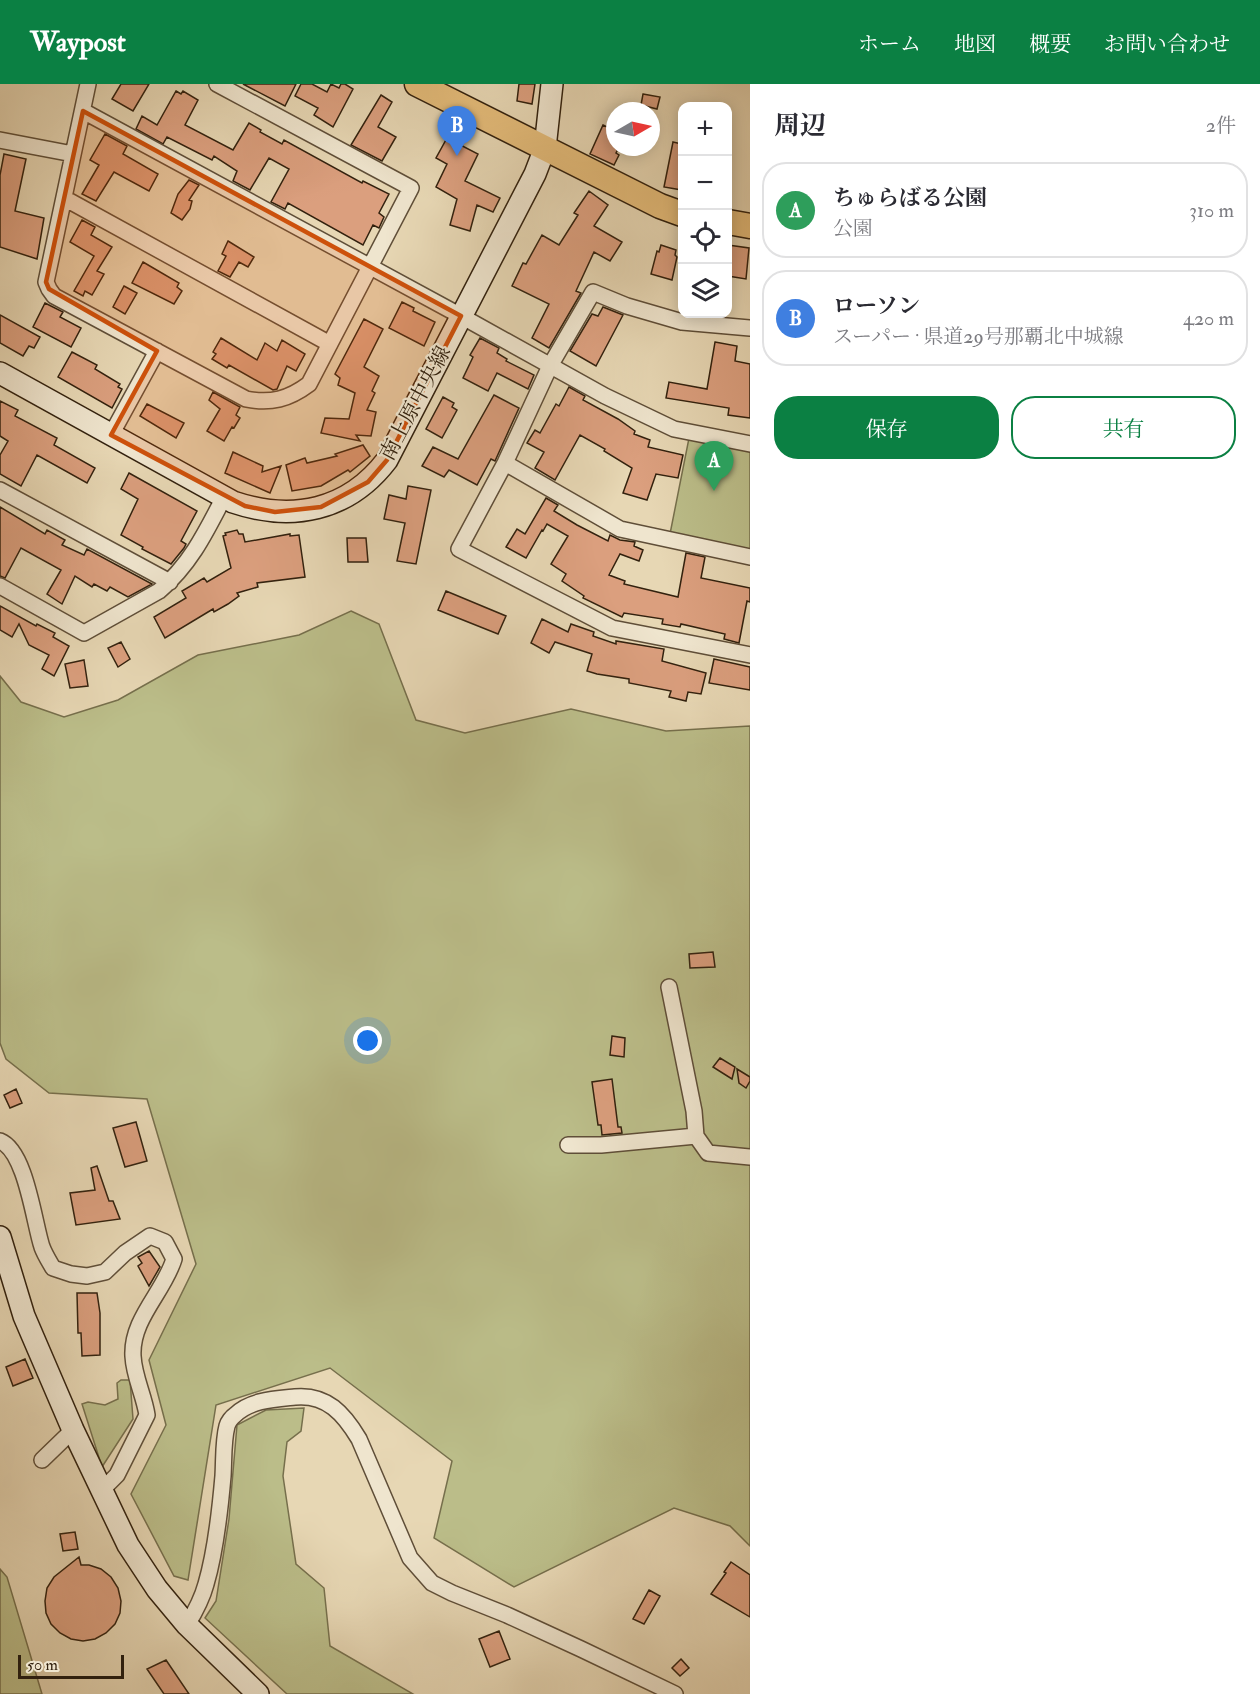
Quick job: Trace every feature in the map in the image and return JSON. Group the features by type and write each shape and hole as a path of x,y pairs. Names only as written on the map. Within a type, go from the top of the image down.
{"main road":[{"path":"417,84 660,206 678,213"},
{"path":"732,223 750,226"}],"street":[{"path":"88,84 46,282 49,289 54,296 246,399 270,402 296,394 309,384 411,188 217,84"},
{"name":"南上原中央線","path":"0,373 233,502 275,512 297,512 331,504 368,482 387,460 535,174 545,148 552,84"},
{"path":"83,111 605,396 674,429 750,444"},
{"path":"0,140 73,154"},
{"path":"64,198 330,344"},
{"path":"750,328 682,322 627,306 593,292 550,366 505,463 459,549 612,628 750,655"},
{"path":"111,435 156,351"},
{"path":"505,463 620,528 750,557"},
{"path":"0,490 170,582"},
{"path":"0,586 84,633 159,591 170,582 200,544 224,497"},
{"path":"669,987 694,1111 696,1136 708,1153 750,1157"},
{"path":"568,1144 601,1145 696,1136"},
{"path":"0,1141 5,1142 22,1171 42,1245 53,1268 87,1276 105,1272 125,1253 150,1236 165,1242 174,1259 170,1272 146,1309 135,1336 132,1355 147,1415 117,1475 102,1490"},
{"path":"0,1237 24,1316 73,1430 128,1545 157,1589 187,1625 258,1694"},
{"path":"187,1625 199,1604 207,1583 221,1493 227,1425 234,1415 247,1406 284,1398 309,1397 342,1412 350,1423 410,1558 432,1583 507,1615 675,1694"},
{"path":"42,1460 73,1430"}],"highlighted area":[{"path":"83,111 461,316 387,460 368,482 321,507 275,512 245,506 111,435 157,351 49,289 46,282"}],"green space":[{"path":"690,433 750,444 750,557 669,539"},
{"path":"351,611 379,624 416,720 465,733 571,709 666,731 750,726 750,1546 730,1526 674,1508 514,1587 434,1538 452,1461 330,1368 216,1405 188,1580 174,1576 131,1494 166,1425 149,1360 196,1264 147,1099 49,1093 6,1059 0,1043 0,676 21,702 64,717 118,700 198,655 299,635"},
{"path":"121,1380 130,1380 133,1419 102,1467 82,1404 88,1402 105,1405 118,1399 117,1383"},
{"path":"304,1408 301,1431 287,1442 283,1476 296,1564 324,1588 330,1646 413,1694 287,1694 205,1618 216,1601 229,1519 237,1425 266,1410"},
{"path":"0,1569 7,1577 42,1694 0,1694"}],"building":[{"path":"121,84 149,84 133,111 112,99"},
{"path":"243,84 296,84 285,106"},
{"path":"301,84 312,84 327,92 331,84 339,88 341,84 345,84 353,89 333,127 314,115 318,108 295,96"},
{"path":"519,84 535,84 532,104 517,101"},
{"path":"176,91 181,94 183,91 198,100 185,125 233,150 249,123 282,144 284,140 362,183 363,181 389,194 379,213 384,217 379,228 373,225 363,245 288,203 285,209 271,202 289,169 269,158 250,190 233,181 237,171 214,156 212,160 167,137 163,144 136,129 142,116 157,125"},
{"path":"643,94 660,97 659,102 642,102"},
{"path":"381,95 392,102 378,127 396,137 382,161 351,145"},
{"path":"603,125 606,126 606,156 618,156 614,165 590,154"},
{"path":"105,134 127,146 123,154 158,174 149,191 114,172 96,201 82,194 99,165 90,160"},
{"path":"447,138 478,154 465,181 500,198 493,212 477,205 470,231 450,225 457,199 436,187 447,164 436,158"},
{"path":"673,142 678,143 678,189 664,187"},
{"path":"4,154 26,159 15,211 44,218 37,259 0,247 0,175"},
{"path":"189,180 199,185 189,200 192,201 190,209 182,220 171,213 178,194"},
{"path":"589,191 608,205 594,226 622,242 610,261 594,252 576,291 581,293 549,348 532,338 549,304 512,286 523,263 526,264 542,235 559,245 578,215 574,213"},
{"path":"82,220 95,227 91,235 112,247 97,271 104,274 92,295 85,291 83,296 74,291 94,256 70,242"},
{"path":"228,241 254,257 248,267 239,262 230,277 218,271 226,256 222,254"},
{"path":"661,245 676,250 677,257 672,280 651,274 657,251 659,252"},
{"path":"732,246 749,248 746,279 732,277"},
{"path":"143,262 179,283 177,287 182,291 174,304 132,283"},
{"path":"124,286 137,293 125,314 113,307"},
{"path":"402,302 414,308 413,311 435,322 424,346 389,328"},
{"path":"45,303 63,312 60,317 81,328 71,347 33,327"},
{"path":"603,307 623,315 596,366 570,351 592,314 598,316"},
{"path":"0,315 40,337 34,348 29,346 23,356 0,343"},
{"path":"364,319 383,329 364,367 379,376 372,391 375,393 367,410 376,412 371,436 356,435 360,441 321,433 325,418 349,419 355,393 338,385 340,378 335,374"},
{"path":"221,338 257,360 265,343 277,351 282,340 305,354 296,371 287,366 277,389 273,390 229,365 227,368 212,359 216,354 213,352"},
{"path":"480,338 499,348 497,353 507,359 506,361 534,375 528,389 497,373 488,391 463,378 473,357 470,355"},
{"path":"715,342 737,346 735,361 750,364 750,418 728,415 729,408 666,398 669,382 707,389"},
{"path":"72,352 97,365 95,369 120,384 118,387 122,389 112,408 58,377"},
{"path":"569,387 585,396 583,400 635,431 634,434 650,440 648,447 683,455 678,478 656,474 647,500 623,493 632,468 580,435 555,480 535,468 544,452 527,443 535,430 540,433 556,404 559,406"},
{"path":"213,392 240,407 236,415 240,418 224,441 207,431 220,409 209,400"},
{"path":"494,395 519,408 495,461 491,459 477,485 449,470 444,477 422,466 433,447 458,459"},
{"path":"443,397 454,403 452,407 457,410 442,438 426,429"},
{"path":"0,401 18,410 15,416 57,438 54,445 95,468 87,483 37,455 21,486 0,474 0,455 8,441 0,436"},
{"path":"147,404 184,423 176,438 140,416"},
{"path":"363,445 370,456 350,472 348,470 321,486 292,491 286,465 305,458 307,463 337,456 335,454"},
{"path":"233,452 263,466 262,472 281,466 270,493 225,473"},
{"path":"129,473 197,511 181,541 186,544 171,564 121,535 138,499 121,489"},
{"path":"408,486 431,490 416,564 397,561 405,523 384,519 389,495 406,499"},
{"path":"546,498 558,505 554,511 577,525 608,541 610,535 620,540 635,542 634,546 643,550 639,561 620,554 609,575 625,581 624,584 678,597 686,553 705,557 701,578 750,588 750,602 747,601 739,643 724,639 725,634 681,624 680,627 662,624 663,619 624,613 622,617 583,598 584,596 562,581 566,574 551,564 568,536 547,524 526,558 506,547 517,529 525,534"},
{"path":"0,507 45,534 47,530 65,540 62,545 84,555 87,549 152,584 128,597 110,587 107,591 94,584 92,587 75,576 62,604 47,594 61,570 21,548 5,578 0,576"},
{"path":"237,530 239,534 243,534 245,542 290,534 290,536 299,535 305,577 257,583 258,587 237,593 239,596 228,604 214,612 213,609 165,638 154,617 186,598 182,591 204,578 207,582 231,568 223,536 226,535 225,533"},
{"path":"347,538 366,538 368,562 348,562"},
{"path":"446,591 506,616 498,634 438,610"},
{"path":"0,606 36,626 37,624 55,633 53,637 69,646 54,676 42,669 49,655 29,645 19,624 12,637 0,630"},
{"path":"542,619 568,632 571,624 594,632 593,636 616,644 616,641 664,649 662,661 706,673 701,694 688,692 686,701 669,697 671,691 629,683 629,679 587,671 592,654 555,642 549,653 531,643"},
{"path":"121,642 130,659 118,667 108,648"},
{"path":"714,659 750,667 750,690 709,683"},
{"path":"84,660 88,686 70,688 65,664"},
{"path":"713,952 715,967 690,968 689,954"},
{"path":"612,1036 625,1038 624,1057 610,1055"},
{"path":"720,1058 735,1067 732,1079 713,1067"},
{"path":"737,1069 750,1077 746,1088 739,1083"},
{"path":"612,1079 618,1127 621,1127 622,1133 602,1135 601,1125 598,1125 592,1082"},
{"path":"16,1089 22,1103 10,1108 4,1095"},
{"path":"136,1122 147,1161 125,1167 113,1128"},
{"path":"97,1166 109,1201 113,1201 120,1219 76,1225 70,1193 95,1190 91,1168"},
{"path":"149,1251 160,1267 149,1286 138,1266 142,1263 138,1257"},
{"path":"77,1293 97,1293 100,1313 100,1355 82,1356 81,1333 78,1333"},
{"path":"25,1359 33,1378 13,1386 6,1367"},
{"path":"75,1532 78,1549 63,1551 60,1534"},
{"path":"79,1557 81,1565 101,1569 111,1577 118,1588 121,1601 120,1613 115,1624 95,1639 83,1641 71,1639 51,1624 46,1613 45,1601 47,1588 54,1577"},
{"path":"731,1562 750,1575 750,1617 711,1594"},
{"path":"649,1590 660,1596 644,1624 633,1619"},
{"path":"499,1631 510,1659 490,1667 479,1639"},
{"path":"681,1659 689,1668 680,1676 672,1668"},
{"path":"166,1660 189,1694 164,1694 147,1669"}],"place":[{"name":"ローソン","path":"457,156"},
{"name":"ちゅらばる公園","path":"714,491"}]}
